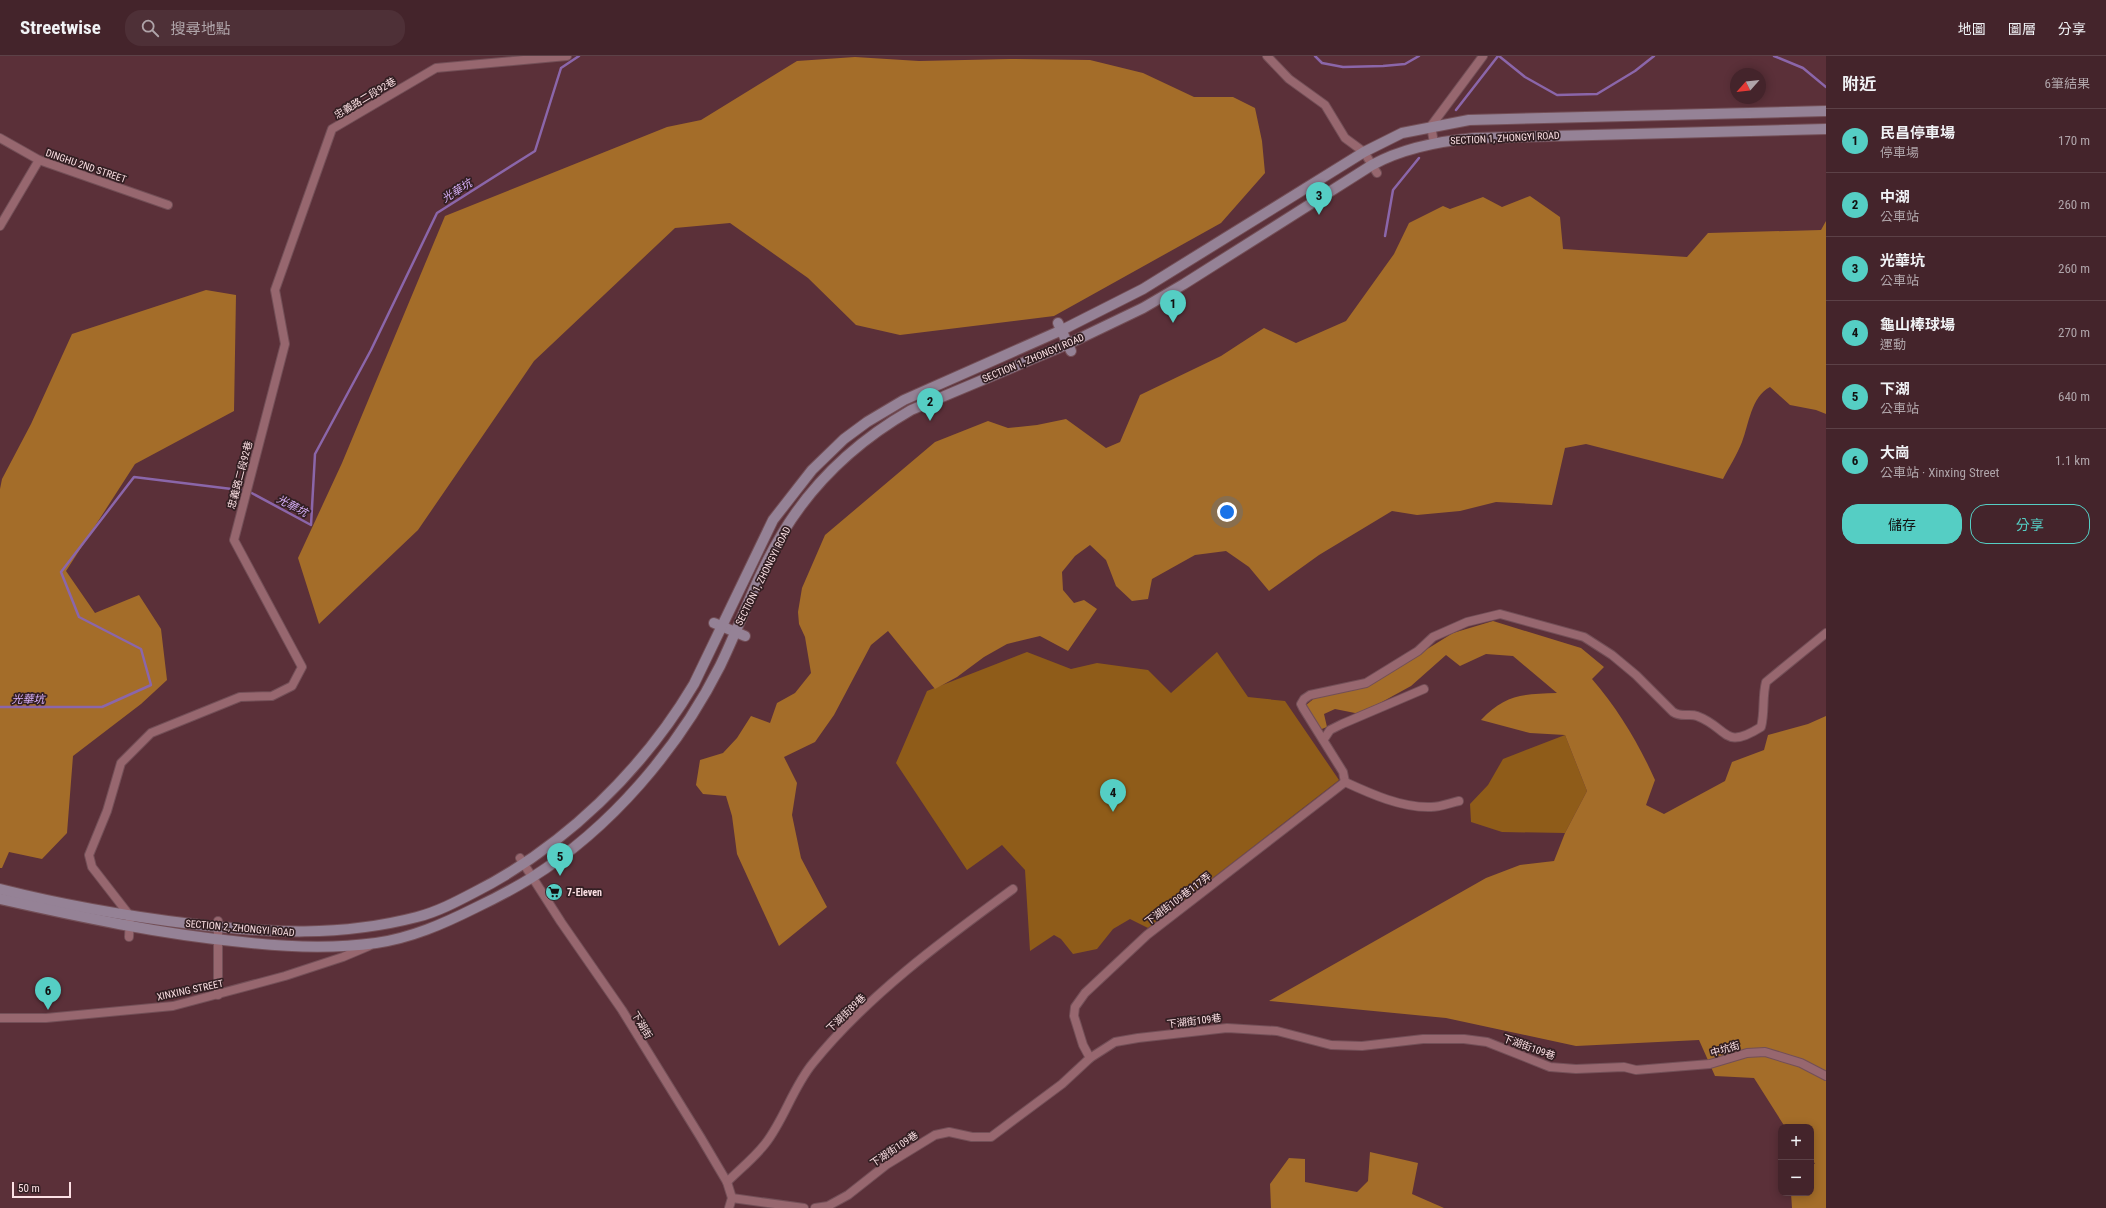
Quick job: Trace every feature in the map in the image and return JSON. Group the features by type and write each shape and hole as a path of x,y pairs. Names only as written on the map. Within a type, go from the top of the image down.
{"main road":[{"name":"SECTION 1, ZHONGYI ROAD","path":"522,861 586,815 630,770 683,703 694,684 718,624 773,520 812,470 830,451 867,422 904,400 1060,326 1112,306 1163,278 1364,152 1402,134 1431,126 1469,120 1825,111"},
{"name":"SECTION 1, ZHONGYI ROAD","path":"440,925 532,877 582,840 608,816 644,778 687,724 720,665 781,534 810,495 838,463 877,432 911,410 1070,348 1184,284 1400,153 1434,143 1475,138 1826,129"},
{"path":"1060,326 1070,348"},
{"path":"718,624 745,636"},
{"name":"SECTION 2, ZHONGYI ROAD","path":"0,889 130,916 284,932 315,933 381,925 433,912 498,880 522,861"},
{"name":"SECTION 2, ZHONGYI ROAD","path":"0,899 129,932 302,946 376,943 440,925"}],"street":[{"name":"忠義路二段92巷","path":"130,916 92,866 89,855 107,811 121,763 151,733 240,698 272,696 292,686 302,667 234,540 285,344 275,290 332,129 436,68 568,56"},
{"path":"1267,56 1289,80 1325,105 1345,138 1364,152 1374,169"},
{"path":"1434,143 1431,126 1483,56"},
{"name":"DINGHU 2ND STREET","path":"0,138 38,160 168,205"},
{"path":"0,226 38,160"},
{"path":"1459,801 1431,807 1398,803 1366,792 1346,782 1343,772 1324,739 1303,708 1302,704 1304,699 1316,693 1366,683 1418,651 1433,637 1467,622 1500,614 1584,637 1612,655 1636,675 1673,712 1679,716 1696,715 1730,738 1740,738 1761,727 1766,682 1826,633"},
{"path":"1324,739 1330,730 1424,689"},
{"name":"下湖街109巷117弄","path":"1090,1058 1083,1045 1074,1016 1075,1006 1085,993 1147,935 1346,782"},
{"name":"下湖街","path":"522,861 622,1010 727,1182 732,1198"},
{"name":"下湖街89巷","path":"727,1182 765,1144 811,1064 841,1030 952,934 1013,889"},
{"path":"129,932 130,916"},
{"path":"218,924 218,996"},
{"name":"XINXING STREET","path":"0,1018 46,1018 173,1006 218,996 285,976 343,957 376,943"},
{"name":"下湖街109巷","path":"815,1208 828,1206 848,1195 886,1165 935,1134 949,1132 972,1137 991,1137 1062,1084 1090,1058 1115,1042 1227,1028 1277,1031 1331,1045 1362,1046 1422,1039 1464,1039 1487,1042 1550,1066 1576,1069 1624,1067"},
{"name":"中坑街","path":"1624,1067 1636,1070 1710,1064 1747,1053 1765,1052 1801,1063 1826,1076"},
{"path":"729,1208 732,1198 804,1208"}],"shaded area":[{"path":"855,57 919,61 1010,59 1090,60 1143,73 1194,97 1233,97 1255,108 1262,141 1265,173 1221,223 1054,316 900,335 856,325 808,278 730,223 675,228 534,361 418,530 319,624 298,558 342,463 445,216 667,127 701,120 797,61"},
{"path":"1530,196 1560,217 1563,249 1687,257 1708,233 1821,230 1826,221 1826,414 1816,410 1790,405 1770,387 1764,391 1755,404 1740,447 1723,479 1586,444 1565,448 1552,505 1496,502 1460,511 1417,515 1392,511 1319,555 1269,591 1249,567 1226,551 1195,555 1152,579 1148,599 1132,601 1116,586 1106,560 1090,545 1075,556 1062,572 1063,590 1074,603 1084,600 1097,609 1068,651 1040,636 1007,644 984,657 957,677 935,689 888,631 871,645 834,715 815,742 784,757 797,783 792,815 801,858 827,907 779,946 737,854 732,816 726,796 703,794 696,785 700,760 723,753 737,738 751,716 770,723 777,703 795,693 811,673 805,637 799,624 798,612 802,588 825,535 935,442 988,421 1008,428 1037,425 1066,419 1106,448 1120,442 1140,395 1221,356 1264,328 1296,343 1346,321 1394,254 1409,223 1443,206 1450,209 1483,197 1502,207"},
{"path":"206,290 236,295 234,411 135,464 66,571 95,613 139,595 161,629 167,680 141,704 73,756 67,833 42,859 9,852 2,868 0,868 0,489 2,479 31,424 72,334"},
{"path":"1493,621 1581,648 1604,667 1592,679 1611,702 1627,727 1655,780 1646,805 1664,814 1725,781 1732,762 1764,750 1768,735 1808,724 1826,716 1826,1208 1792,1208 1791,1196 1814,1196 1814,1124 1783,1124 1754,1078 1715,1076 1699,1040 1576,1046 1446,1018 1269,1001 1486,878 1520,865 1554,861 1565,833 1587,791 1565,735 1530,733 1481,720 1490,711 1507,700 1525,695 1557,693 1513,656 1486,654 1460,666 1446,655 1411,686 1360,714 1335,709 1324,714 1327,727 1319,730 1305,706 1317,696 1369,685 1453,633"},
{"path":"1027,652 1071,669 1097,663 1148,670 1171,693 1217,652 1248,697 1285,701 1339,780 1148,928 1130,919 1113,929 1097,949 1073,954 1061,939 1054,935 1030,951 1025,870 1002,845 967,870 896,763 927,691"},
{"path":"1565,735 1587,791 1565,833 1502,832 1471,822 1470,804 1488,785 1503,759"},
{"path":"1370,1152 1418,1163 1412,1194 1444,1208 1271,1208 1270,1184 1289,1158 1305,1159 1305,1182 1357,1192 1368,1181"}],"waterway":[{"name":"光華坑","path":"0,707 102,707 151,685 141,649 79,617 61,572 134,477 248,491 311,525 315,454 371,350 437,213 535,151 561,68 579,56"},
{"name":"光華坑","path":"1315,56 1322,63 1343,67 1405,64 1419,56"},
{"path":"1456,110 1498,56"},
{"name":"光華坑","path":"1499,56 1525,77 1557,95 1597,94 1635,71 1654,56"},
{"name":"光華坑","path":"1774,56 1803,68 1826,87"},
{"path":"1385,236 1393,190 1419,158"}],"place":[{"name":"光華坑","path":"1319,215"},
{"name":"民昌停車場","path":"1173,323"},
{"name":"中湖","path":"930,421"},
{"name":"龜山棒球場","path":"1113,812"},
{"name":"下湖","path":"560,876"},
{"name":"7-Eleven","path":"554,892"},
{"name":"大崗","path":"48,1010"}]}
